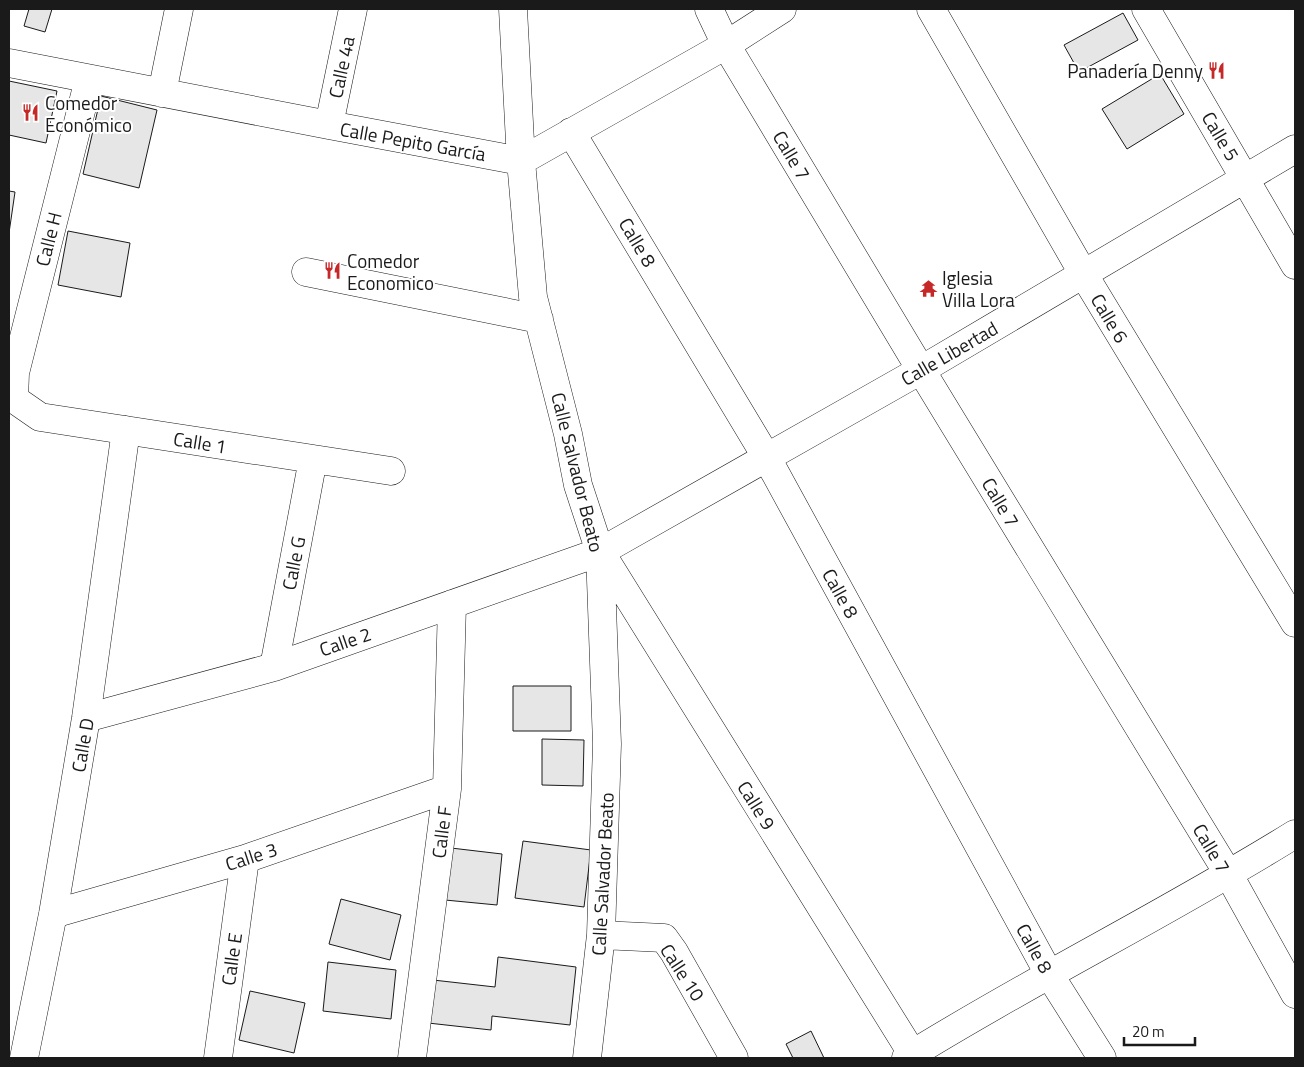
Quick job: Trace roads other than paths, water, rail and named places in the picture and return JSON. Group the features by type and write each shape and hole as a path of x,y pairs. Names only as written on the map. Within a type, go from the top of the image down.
{"street":[{"path":"162,93 179,9"},
{"name":"Calle 4a","path":"329,125 353,9"},
{"name":"Calle Salvador Beato","path":"513,9 521,160 533,297 568,434 578,485 600,552 607,744 601,934 587,1058"},
{"name":"Calle 7","path":"709,9 726,45 921,370 1229,875 1295,994"},
{"path":"521,160 726,45 782,9"},
{"name":"Calle 6","path":"931,9 1084,275 1295,623"},
{"name":"Calle 5","path":"1146,9 1295,265"},
{"name":"Calle Pepito García","path":"9,63 521,160"},
{"name":"Calle H","path":"14,399 14,373 89,78"},
{"name":"Calle 8","path":"572,132 767,458 1049,974 1102,1058"},
{"name":"Calle Libertad","path":"600,552 921,370 1295,150"},
{"path":"306,272 539,319"},
{"name":"Calle 1","path":"14,399 40,417 391,471"},
{"name":"Calle D","path":"19,1051 53,914 86,718 126,430"},
{"name":"Calle G","path":"274,667 313,459"},
{"name":"Calle 2","path":"86,718 274,667 600,552"},
{"name":"Calle 9","path":"600,552 911,1057"},
{"name":"Calle F","path":"412,1058 447,789 452,604"},
{"name":"Calle 3","path":"53,914 245,859 447,789"},
{"path":"911,1057 1049,974 1229,875 1295,834"},
{"name":"Calle E","path":"218,1058 245,859"},
{"name":"Calle 10","path":"601,934 664,938 674,952 734,1058"}],"place":[{"name":"Panadería Denny","path":"1217,70"},
{"name":"Comedor Económico","path":"31,113"},
{"name":"Comedor Economico","path":"333,271"},
{"name":"Iglesia Villa Lora","path":"928,288"}]}
